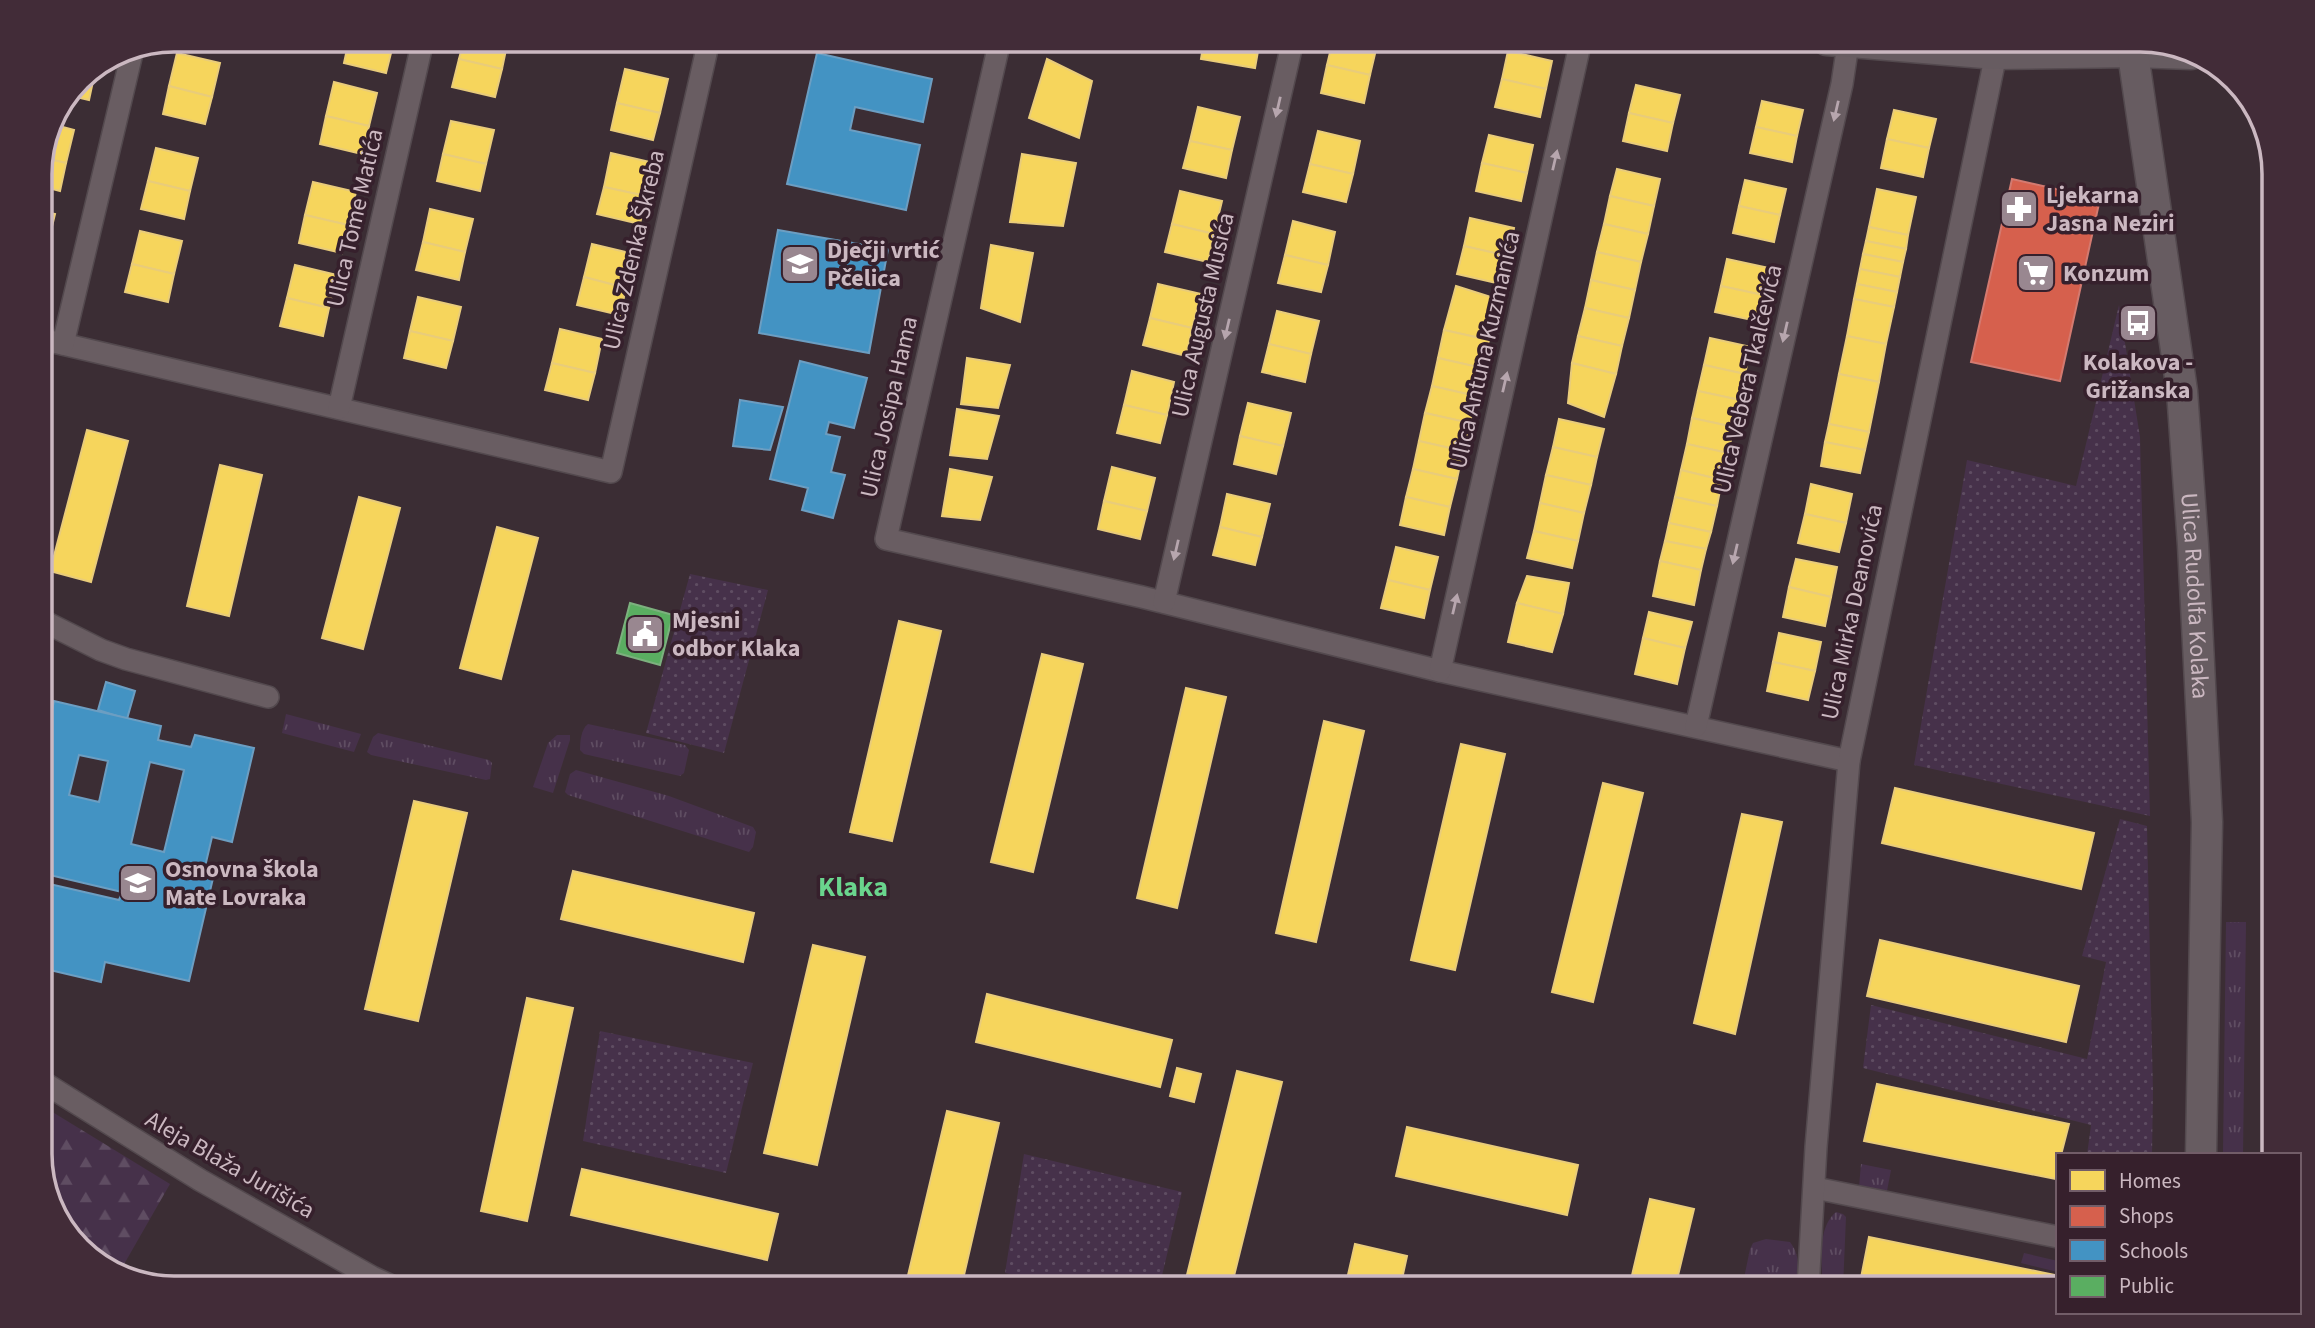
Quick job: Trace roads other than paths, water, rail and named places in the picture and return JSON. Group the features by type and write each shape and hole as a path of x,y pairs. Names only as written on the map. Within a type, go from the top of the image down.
{"main road":[{"path":"1970,52 2030,52"},
{"name":"Ulica Rudolfa Kolaka","path":"2133,52 2182,391 2193,545 2207,822 2201,1153"}],"street":[{"name":"Ulica Tome Matića","path":"339,408 420,52"},
{"name":"Ulica Zdenka Škreba","path":"339,408 611,472 706,52"},
{"name":"Ulica Josipa Hama","path":"997,52 886,540 1164,602"},
{"name":"Ulica Augusta Musića","path":"1164,602 1290,52"},
{"name":"Ulica Antuna Kuzmanića","path":"1440,671 1578,52"},
{"name":"Ulica Vebera Tkalčevića","path":"1696,726 1839,97 1838,52"},
{"name":"Ulica Mirka Deanovića","path":"1808,1276 1849,761 1996,54"},
{"path":"63,344 130,61"},
{"path":"53,342 339,408"},
{"path":"1164,602 1440,671 1849,761"},
{"path":"53,626 126,659 268,696"},
{"name":"Aleja Blaža Jurišića","path":"53,1088 200,1180 374,1276"},
{"path":"1815,1188 2056,1237"}],"place":[{"name":"Ljekarna Jasna Neziri","path":"2019,209"},
{"name":"Dječji vrtić Pčelica","path":"800,264"},
{"name":"Konzum","path":"2036,273"},
{"name":"Kolakova - Grižanska","path":"2138,323"},
{"name":"Mjesni odbor Klaka","path":"645,634"},
{"name":"Osnovna škola Mate Lovraka","path":"138,883"}],"district":[{"name":"Klaka","path":"853,887"}]}
